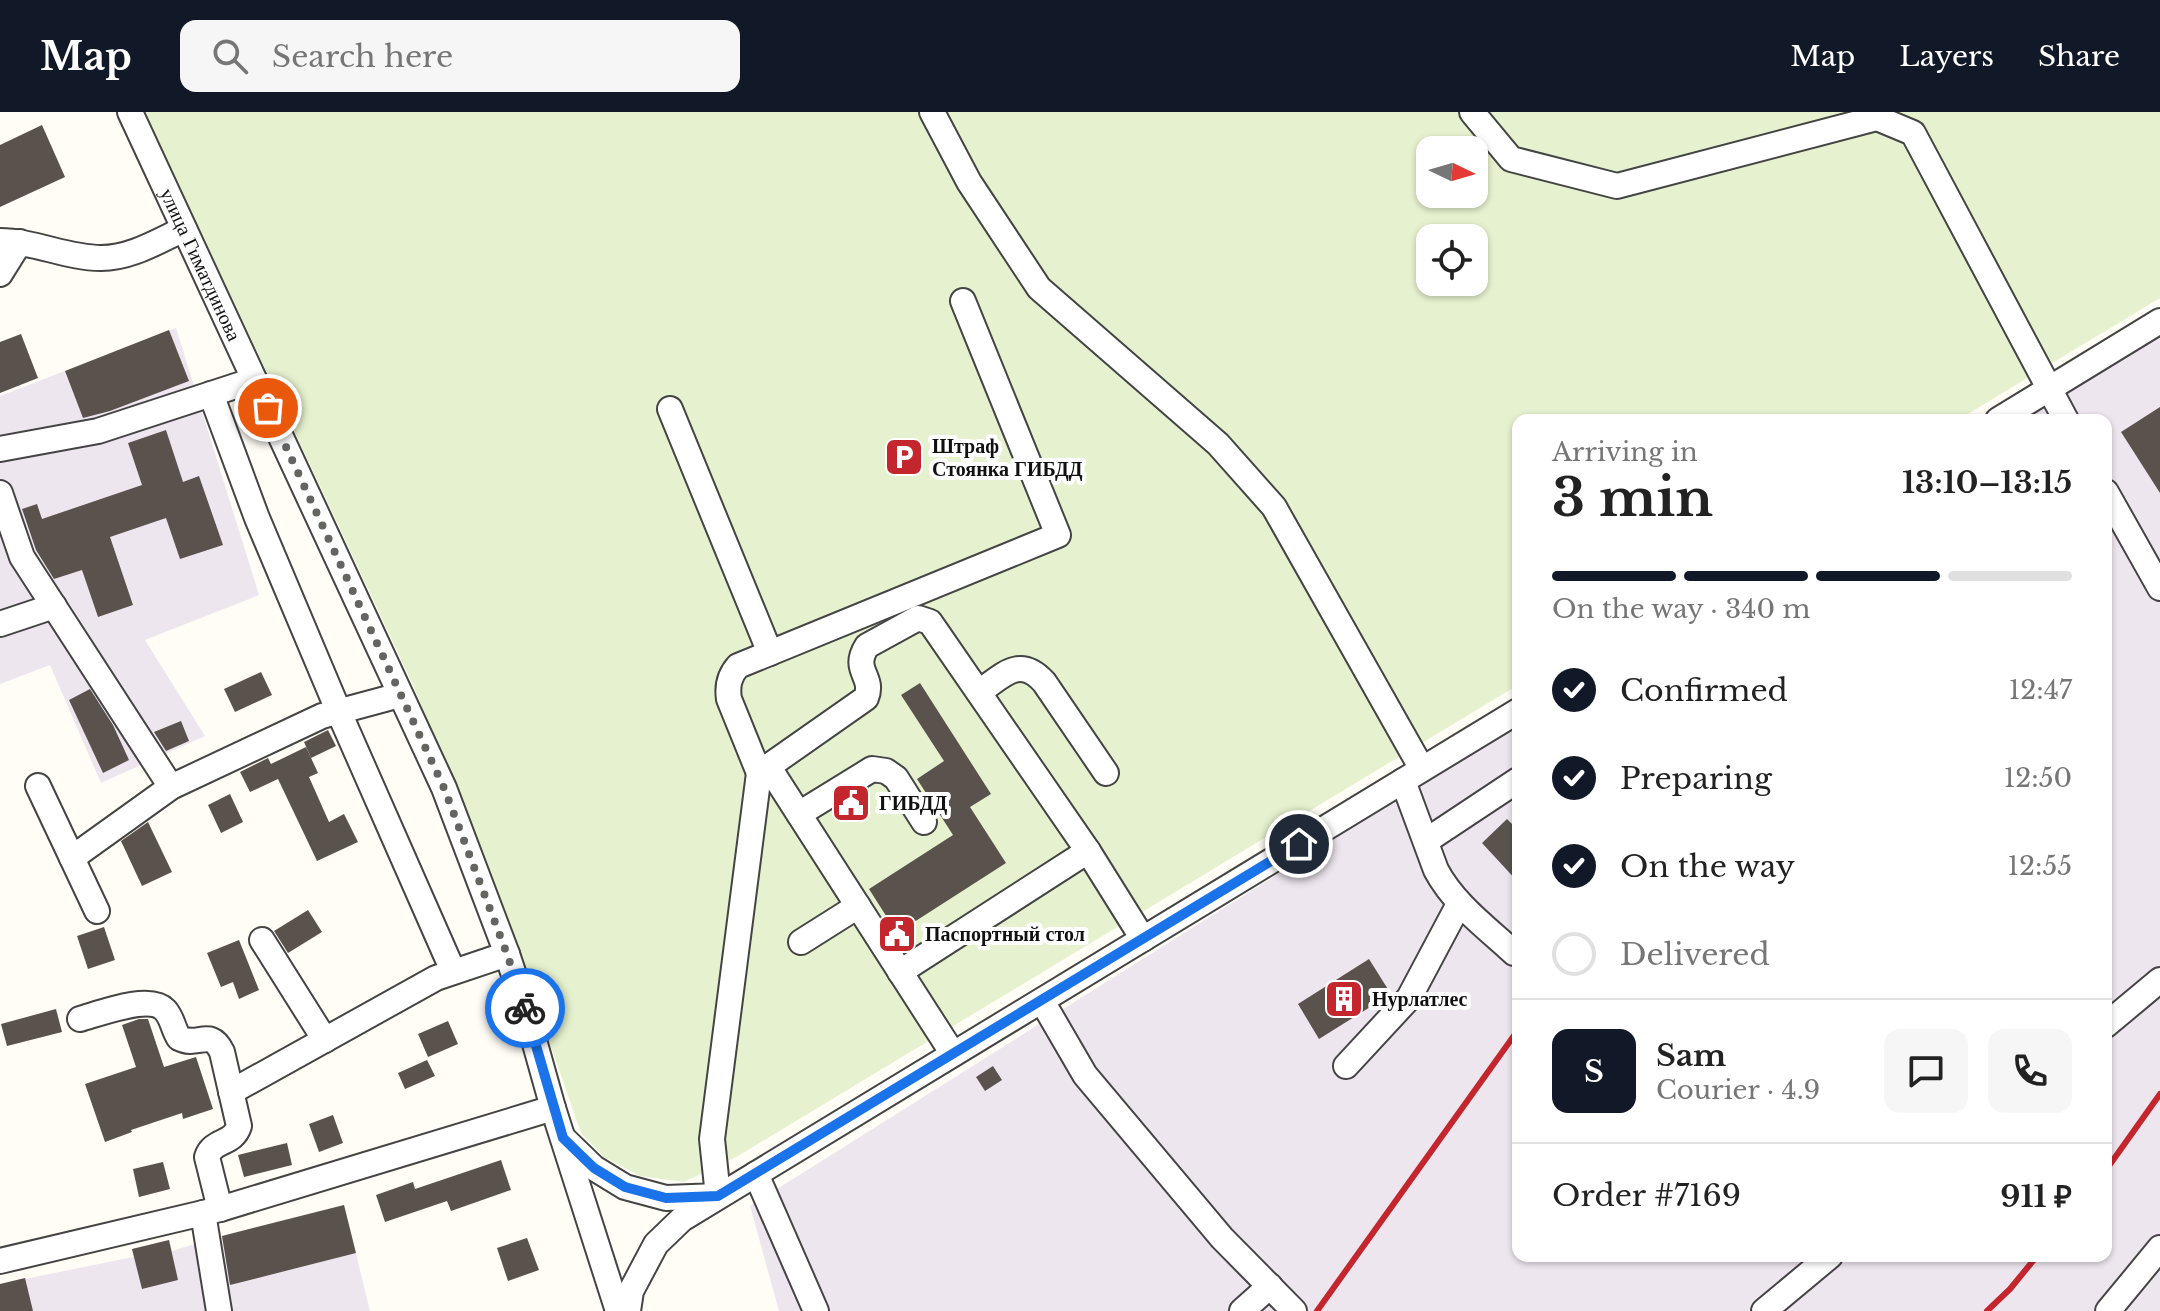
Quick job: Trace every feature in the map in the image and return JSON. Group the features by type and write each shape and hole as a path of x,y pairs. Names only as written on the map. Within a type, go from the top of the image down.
{"street":[{"name":"улица Гиматдинова","path":"130,112 444,788 525,1008 553,1108 618,1311"},
{"path":"932,112 969,182 1039,288 1218,444 1274,507 1413,775 1426,841 1442,881 1459,904 1512,951"},
{"path":"1472,112 1511,159 1617,186 1877,118 1913,133 2063,414"},
{"path":"0,274 10,242 87,257 116,257 130,254 184,229"},
{"path":"953,1054 799,814 764,769 729,699 728,689 730,678 738,666 1058,535 963,301"},
{"path":"2008,414 2160,321"},
{"path":"0,449 98,431 254,380"},
{"path":"211,394 257,518 453,971"},
{"path":"670,409 770,653"},
{"path":"0,493 22,557 171,787"},
{"path":"2112,503 2160,588"},
{"path":"0,624 54,606"},
{"path":"718,1196 712,1139 764,769 866,698 869,685 861,668 867,646 918,618 930,622 1088,851 1143,939"},
{"path":"979,692 1013,669 1025,668 1035,673 1106,773"},
{"path":"72,858 171,787 307,722 338,710 400,695"},
{"path":"628,1311 631,1291 656,1244 682,1219 1512,715"},
{"path":"799,814 872,769 886,771 896,778 924,822"},
{"path":"1426,841 1512,784"},
{"path":"38,786 97,911"},
{"path":"900,972 1088,851"},
{"path":"1346,1066 1409,998 1459,904"},
{"path":"801,942 858,906"},
{"path":"262,940 325,1040"},
{"path":"231,1092 436,978 507,954"},
{"path":"2112,1020 2160,980"},
{"path":"1042,1001 1085,1075 1222,1238 1294,1311"},
{"path":"80,1019 150,1003 162,1007 173,1020 179,1038 185,1042 212,1039 222,1052 239,1126 231,1139 215,1145 207,1157 219,1311"},
{"path":"0,1261 212,1211 553,1108"},
{"path":"563,1138 594,1168 625,1187 666,1198 718,1196"},
{"path":"756,1174 816,1311"},
{"path":"2108,1311 2160,1248"},
{"path":"1764,1311 1823,1262"},
{"path":"1242,1311 1270,1286"}],"shaded area":[{"path":"176,328 259,595 145,640 205,736 101,783 50,665 0,684 0,396"},
{"path":"2160,333 2160,1311 779,1311 750,1206 1512,727 1512,1262 2112,1262 2112,414 2026,414"},
{"path":"344,1205 370,1311 0,1311 0,1284 133,1257 132,1249 169,1240 172,1251"}],"green space":[{"path":"145,112 2160,112 2160,298 1968,414 1512,414 1512,689 738,1156 684,1182 640,1176 604,1157 581,1133 508,922 413,685"}],"building":[{"path":"42,125 65,177 0,207 0,145"},
{"path":"169,330 189,381 83,418 65,371"},
{"path":"21,334 38,378 0,393 0,342"},
{"path":"2160,407 2160,493 2121,432"},
{"path":"166,430 183,482 199,476 223,545 180,559 166,518 110,537 133,605 98,617 82,570 54,579 36,550 22,509 37,504 42,519 142,485 128,443"},
{"path":"261,672 272,695 235,712 224,689"},
{"path":"920,683 991,794 970,807 1006,863 897,933 869,889 953,835 917,779 944,761 901,695"},
{"path":"90,689 113,725 129,760 103,773 69,700"},
{"path":"181,721 189,741 166,751 154,732"},
{"path":"328,730 336,746 311,758 304,742"},
{"path":"306,747 318,773 309,777 329,822 344,814 358,842 317,861 278,779 250,792 240,772 268,758 271,764"},
{"path":"230,794 243,822 221,833 208,805"},
{"path":"1507,819 1512,824 1512,876 1482,843"},
{"path":"148,822 172,872 142,886 121,841"},
{"path":"308,910 322,932 288,953 274,931"},
{"path":"104,927 115,960 88,969 77,936"},
{"path":"239,940 259,990 239,999 233,982 221,987 207,953"},
{"name":"Нурлатлес","path":"1369,959 1391,994 1319,1039 1298,1004"},
{"path":"56,1009 62,1032 7,1046 1,1024"},
{"path":"148,1019 164,1067 196,1057 213,1109 183,1119 182,1113 105,1142 85,1084 136,1067 122,1025"},
{"path":"448,1021 458,1044 428,1057 418,1034"},
{"path":"427,1060 435,1076 405,1089 398,1073"},
{"path":"993,1066 1002,1080 985,1091 976,1077"},
{"path":"333,1115 343,1143 319,1152 309,1124"},
{"path":"287,1143 292,1165 244,1177 238,1155"},
{"path":"501,1160 511,1190 451,1211 447,1201 385,1222 376,1195 413,1182 415,1189"},
{"path":"163,1162 170,1189 139,1197 133,1169"},
{"path":"344,1205 356,1253 230,1285 222,1236"},
{"path":"527,1238 539,1270 508,1281 497,1248"},
{"path":"169,1240 178,1280 142,1289 132,1249"},
{"path":"25,1278 33,1311 0,1311 0,1284"}],"railway":[{"path":"1317,1311 1512,1038"},
{"path":"2112,1162 2160,1094"},
{"path":"1987,1311 2032,1262"}],"way so far":[{"path":"268,408 444,788 525,1008"}],"place":[{"name":"Штраф Стоянка ГИБДД","path":"904,457"},
{"name":"ГИБДД","path":"851,803"},
{"name":"Паспортный стол","path":"897,934"},
{"name":"Нурлатлес","path":"1344,999"}],"route":[{"path":"525,1008 563,1138 594,1168 625,1187 666,1198 718,1196 1299,844"}]}
